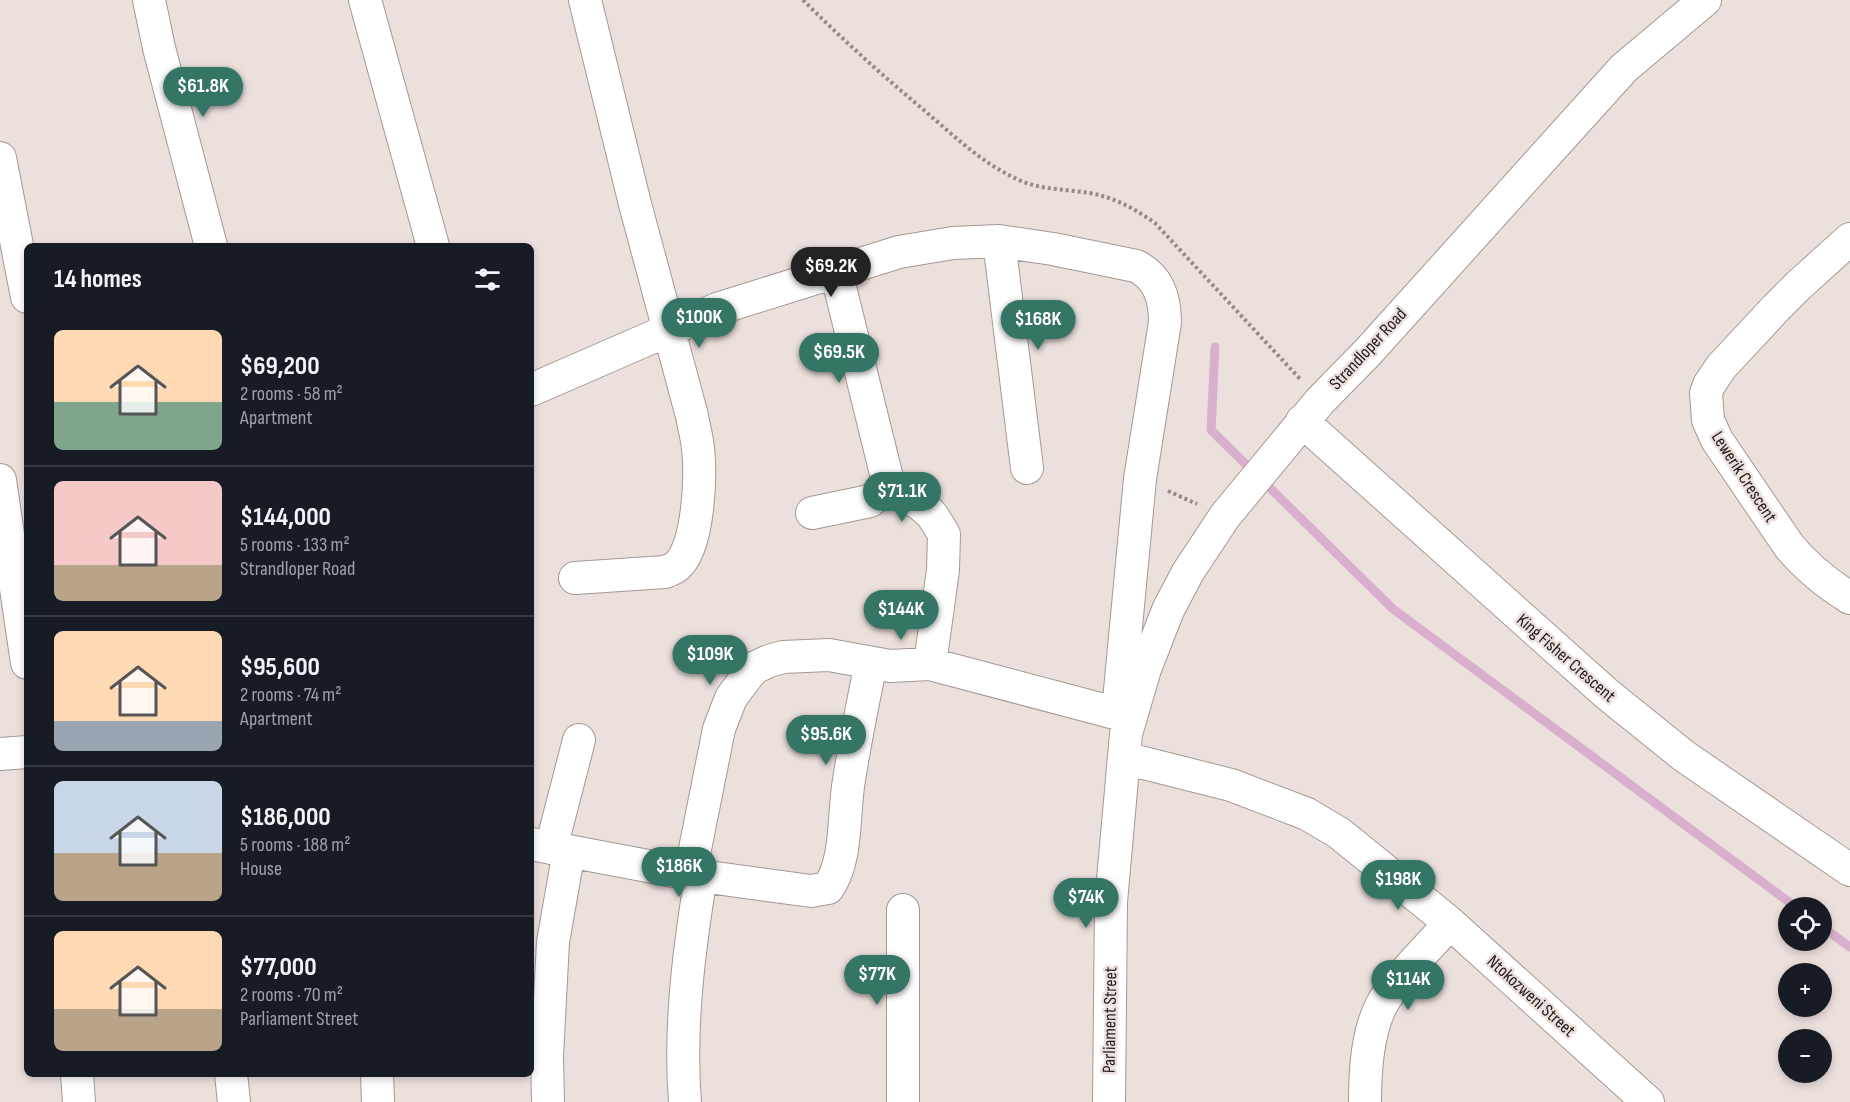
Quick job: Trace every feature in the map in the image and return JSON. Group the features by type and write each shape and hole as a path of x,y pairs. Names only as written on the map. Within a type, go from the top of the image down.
{"street":[{"path":"148,0 210,243"},
{"path":"364,0 432,243"},
{"path":"575,578 665,572 676,568 685,557 690,543 700,477 698,447 692,416 668,331 585,0"},
{"name":"Strandloper Road","path":"1124,758 1124,715 1145,669 1167,610 1188,572 1225,516 1311,411 1368,352 1624,68 1705,0"},
{"path":"0,158 24,282"},
{"name":"Lewerik Crescent","path":"1850,239 1799,285 1721,367 1709,385 1706,401 1708,420 1717,440 1789,546 1801,561 1825,582 1850,598"},
{"path":"534,389 717,309 899,252 953,243 999,241 1033,245 1136,266 1148,272 1162,293 1165,306 1164,337 1140,479 1124,715 930,664 890,666 829,655 783,657 754,668 731,698 719,729 696,875 682,1075 685,1102"},
{"path":"999,241 1027,468"},
{"path":"836,271 889,486 926,510 939,524 944,534 943,570 930,664"},
{"name":"King Fisher Crescent","path":"1311,411 1607,694 1684,756 1850,870"},
{"path":"0,480 24,643"},
{"path":"812,513 870,501 889,486"},
{"path":"550,847 696,875 811,891 828,888 833,881 840,858 848,783 871,663"},
{"path":"548,1102 553,942 550,847 579,740"},
{"path":"0,754 24,752"},
{"name":"Ntokozweni Street","path":"1124,758 1231,785 1307,814 1354,844 1450,923 1648,1102"},
{"name":"Parliament Street","path":"1109,1102 1111,902 1124,758"},
{"path":"903,910 903,1102"},
{"path":"1365,1102 1367,1059 1381,1005 1450,923"},
{"path":"77,1077 79,1102"},
{"path":"231,1077 234,1102"},
{"path":"377,1077 378,1102"}],"path":[{"path":"803,0 876,69 995,168 1021,181 1092,193 1129,205 1155,223 1311,411"},
{"path":"1140,479 1225,516"}],"waterway":[{"path":"1215,347 1211,430 1393,609 1782,897"},
{"path":"1832,934 1850,947"}]}
